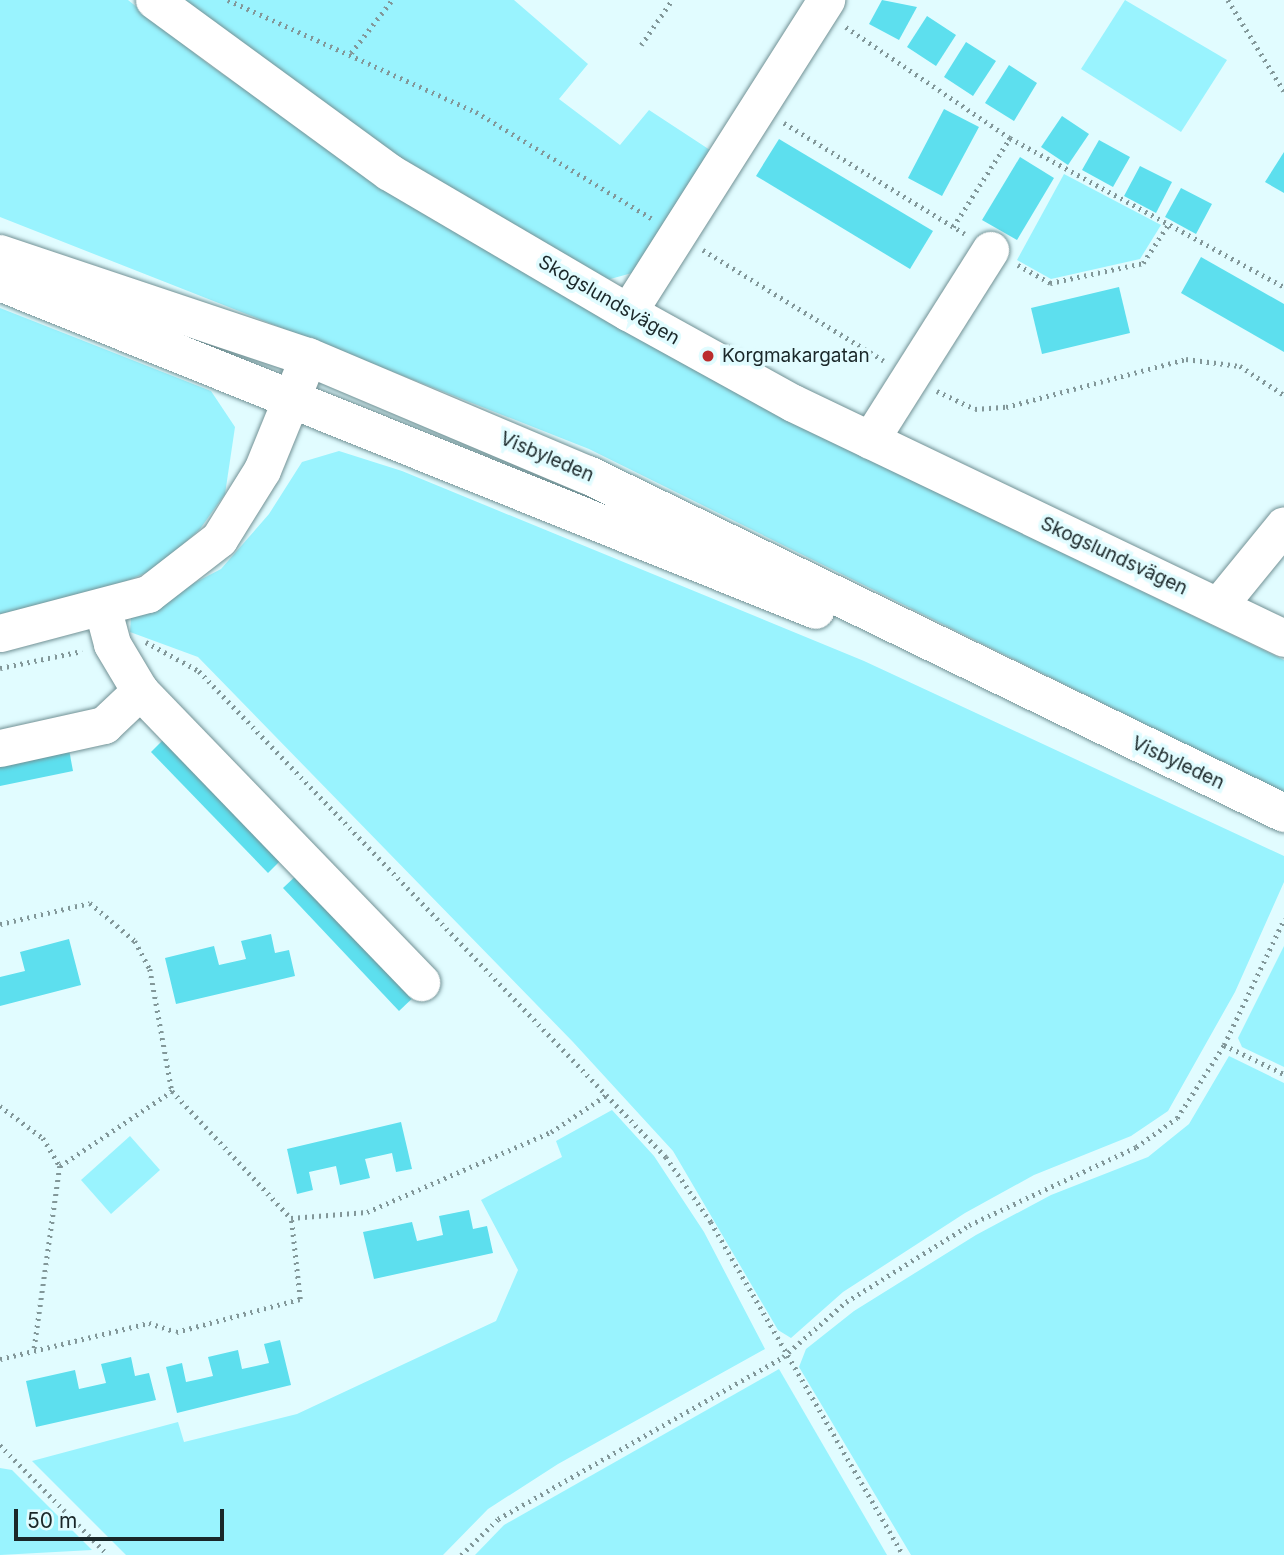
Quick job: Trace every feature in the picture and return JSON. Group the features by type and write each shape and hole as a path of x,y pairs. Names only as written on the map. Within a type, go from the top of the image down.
{"main road":[{"name":"Visbyleden","path":"0,254 307,357 588,475 1072,713 1284,813"},
{"name":"Visbyleden","path":"0,282 1072,713"}],"street":[{"name":"Skogslundsvägen","path":"153,0 390,172 628,312 870,440 1284,638"},
{"path":"628,312 823,5"},
{"path":"870,440 990,250"},
{"path":"0,633 108,627 219,539 262,470 307,357"},
{"path":"1218,606 1284,525"},
{"path":"108,627 140,691 421,982"},
{"path":"0,748 104,725 140,691"}],"path":[{"path":"228,0 351,53 476,112 909,377 975,409 1006,407 1186,359 1240,366 1284,395"},
{"path":"351,53 392,0"},
{"path":"641,45 672,0"},
{"path":"1228,0 1284,91"},
{"path":"823,5 1010,138 1284,287"},
{"path":"759,108 990,250 1051,284 1143,262 1168,225"},
{"path":"953,227 1010,138"},
{"path":"0,668 108,627 157,642 199,671 666,1157 711,1222 783,1357 902,1555"},
{"path":"0,925 90,903 135,942 150,970 172,1091 290,1218 300,1299 176,1332 149,1322 0,1359"},
{"path":"461,1555 498,1519 783,1357 846,1302 969,1225 1146,1139 1177,1118 1224,1045 1284,919"},
{"path":"1224,1045 1284,1074"},
{"path":"60,1166 172,1091"},
{"path":"290,1218 367,1212 551,1132 608,1094"},
{"path":"0,1106 43,1138 60,1166 34,1351"},
{"path":"0,1445 108,1555"}],"shaded area":[{"path":"0,0 128,0 208,64 378,181 611,324 849,450 1284,660 1284,793 589,449 0,217"},
{"path":"176,0 514,0 588,64 559,99 620,145 649,110 710,150 632,273 603,281 402,162"},
{"path":"1125,0 1227,60 1181,132 1081,69"},
{"path":"1064,174 1161,225 1140,259 1051,279 1017,260"},
{"path":"0,308 211,391 235,427 225,494 200,529 157,568 99,593 0,614"},
{"path":"339,451 402,471 864,661 1284,856 1284,882 1235,992 1168,1111 1131,1136 1034,1175 965,1213 843,1292 791,1338 778,1330 673,1151 573,1042 198,657 130,632 131,616 221,569 269,514 302,462"},
{"path":"1284,946 1284,1067 1242,1047 1238,1038"},
{"path":"1229,1056 1284,1083 1284,1555 911,1555 799,1367 806,1349 854,1311 976,1235 1051,1195 1148,1157 1189,1124"},
{"path":"612,1110 654,1156 704,1232 765,1349 558,1464 488,1509 443,1555 126,1555 32,1461 178,1422 184,1442 297,1414 496,1321 518,1270 481,1200 562,1157 556,1141"},
{"path":"130,1136 160,1170 111,1214 81,1180"},
{"path":"779,1369 887,1555 475,1555 504,1525"},
{"path":"0,1468 12,1470 92,1550 0,1555"}],"building":[{"path":"882,0 917,7 899,40 869,24"},
{"path":"927,16 956,35 936,66 907,47"},
{"path":"966,42 996,61 973,96 944,77"},
{"path":"1009,65 1037,83 1014,121 985,103"},
{"path":"944,109 979,127 942,196 908,178"},
{"path":"1062,116 1089,134 1068,165 1041,147"},
{"path":"779,139 933,231 910,269 756,176"},
{"path":"1099,140 1130,157 1113,187 1082,170"},
{"path":"1284,152 1284,193 1265,182"},
{"path":"1020,157 1054,178 1017,240 982,220"},
{"path":"1140,166 1172,182 1156,213 1124,196"},
{"path":"1181,188 1212,204 1196,234 1165,217"},
{"path":"1201,257 1284,304 1284,352 1181,293"},
{"path":"1119,287 1130,333 1042,354 1031,308"},
{"path":"169,734 286,855 268,873 151,752"},
{"path":"68,744 73,771 0,786 0,758"},
{"path":"301,871 418,993 399,1011 283,888"},
{"path":"271,934 275,953 289,950 295,976 176,1004 165,958 214,946 219,965 246,959 241,941"},
{"path":"69,939 81,985 0,1006 0,977 25,971 20,952"},
{"path":"401,1122 412,1169 396,1172 392,1153 365,1159 370,1178 340,1185 336,1166 309,1172 313,1190 297,1194 287,1149"},
{"path":"469,1210 473,1229 487,1226 493,1253 374,1279 363,1232 412,1222 417,1241 443,1235 439,1216"},
{"path":"280,1340 291,1385 177,1413 166,1367 182,1363 186,1382 213,1376 208,1357 238,1350 242,1369 269,1363 264,1344"},
{"path":"131,1357 135,1376 149,1373 156,1400 36,1427 26,1381 75,1370 79,1389 106,1383 101,1364"}],"place":[{"name":"Korgmakargatan","path":"708,356"}]}
